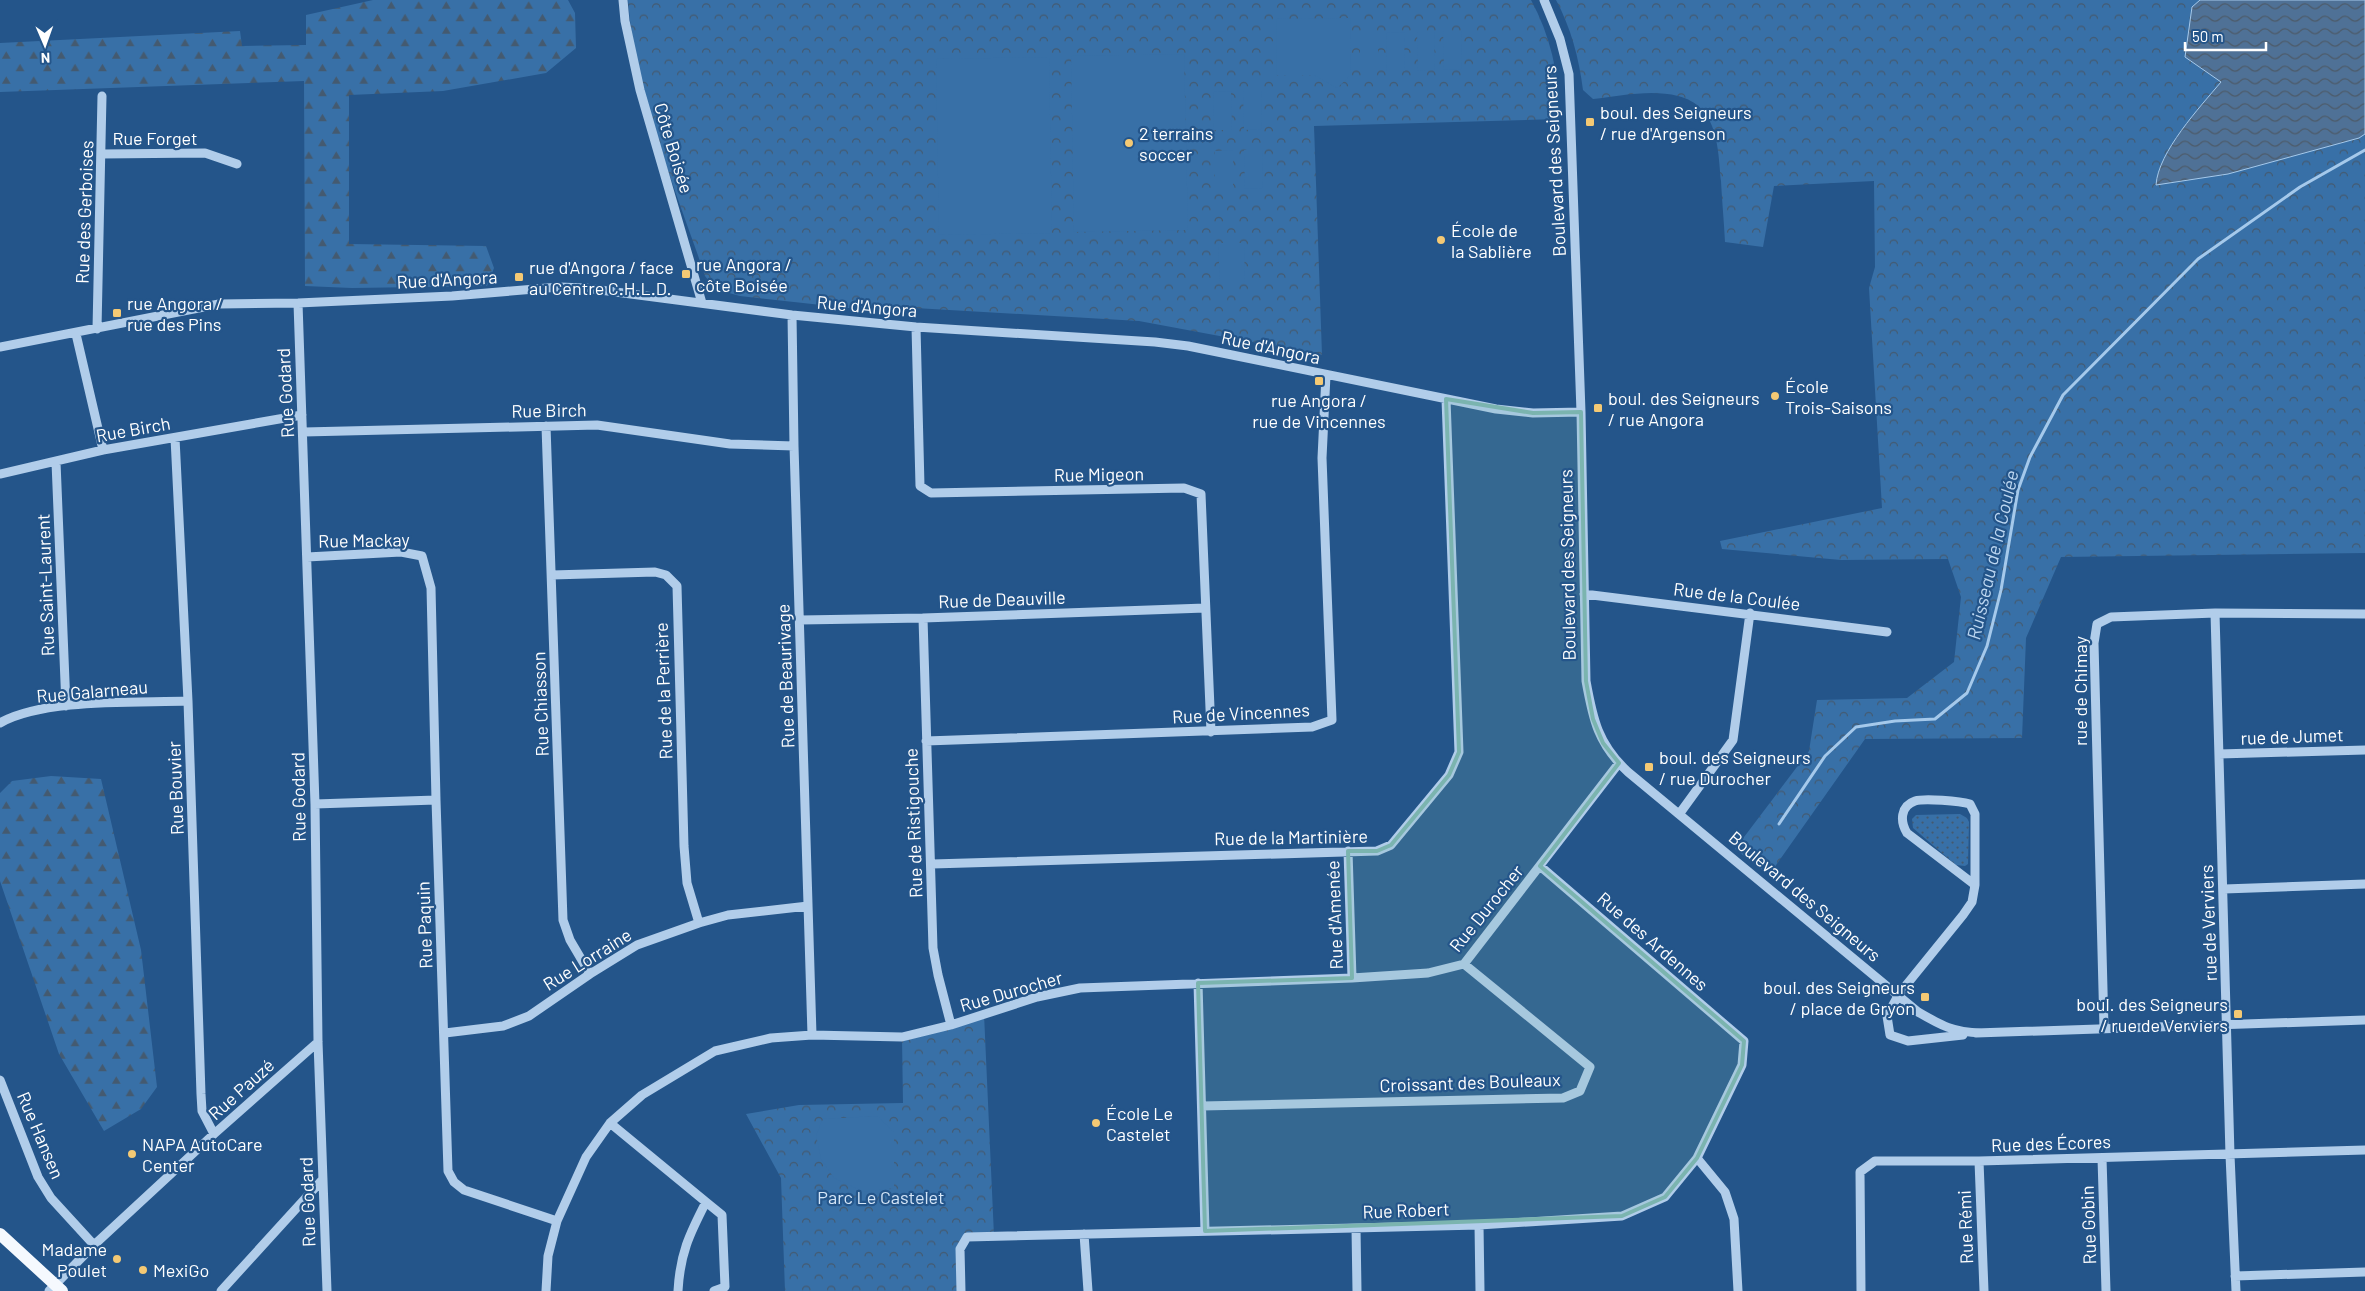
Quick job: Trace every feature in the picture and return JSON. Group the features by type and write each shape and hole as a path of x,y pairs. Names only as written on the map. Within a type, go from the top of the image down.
{"main road":[{"path":"1,1238 56,1289"}],"street":[{"name":"Côte Boisée","path":"623,0 625,20 640,90 702,303"},
{"name":"Boulevard des Seigneurs","path":"1544,0 1560,39 1569,74 1580,412 1586,680 1592,719 1603,743 1618,763 1918,1012 1942,1026 1959,1032 1981,1033"},
{"name":"Rue des Gerboises","path":"97,329 102,96"},
{"name":"Rue Forget","path":"102,154 205,153 237,164"},
{"name":"Rue d'Angora","path":"0,347 76,334 219,304 298,303 452,296 559,287 585,288 792,315 916,327 1156,342 1188,346 1496,409 1533,413 1580,412"},
{"name":"Rue Godard","path":"298,303 304,432 315,804 318,1042 327,1291"},
{"name":"Rue de Beaurivage","path":"792,315 794,446 812,1036"},
{"name":"Rue Migeon","path":"916,327 920,486 931,493 1184,488 1201,494 1211,732"},
{"path":"76,334 103,450"},
{"name":"Rue de Vincennes","path":"926,741 1312,727 1332,720 1322,458 1326,375"},
{"name":"Rue de la Martinière","path":"932,864 1377,851 1391,844 1450,774 1458,752 1446,399"},
{"name":"Rue Birch","path":"0,474 103,450 302,415"},
{"name":"Rue Chiasson","path":"546,426 563,920 570,940 590,974"},
{"name":"Rue Birch","path":"304,432 597,426 730,444 794,446"},
{"name":"Rue Bouvier","path":"175,438 188,701 201,1094 202,1111 214,1134"},
{"name":"Rue Saint-Laurent","path":"56,462 66,706"},
{"name":"Rue Mackay","path":"307,557 402,552 422,556"},
{"name":"Rue Paquin","path":"422,556 431,588 448,1171 454,1182 464,1190 557,1222"},
{"name":"Rue de la Perrière","path":"552,575 655,572 666,575 677,586 684,846 687,883 699,923"},
{"name":"Rue de la Coulée","path":"1584,594 1750,613 1887,632"},
{"name":"Rue de Deauville","path":"800,620 923,618 1205,608"},
{"path":"1680,814 1733,740 1750,613"},
{"name":"rue de Chimay","path":"2104,1028 2094,643 2097,624 2111,617 2216,613 2365,614"},
{"name":"rue de Verviers","path":"2216,613 2230,1155 2236,1291"},
{"name":"Rue de Ristigouche","path":"923,618 934,948 938,975 952,1025"},
{"name":"Rue Galarneau","path":"0,723 13,715 66,706 188,701"},
{"name":"rue de Jumet","path":"2219,754 2365,750"},
{"name":"Rue Durocher","path":"546,1291 548,1256 557,1222 586,1157 610,1123 642,1095 715,1051 771,1038 812,1036 902,1037 952,1025 1037,996 1080,988 1352,978 1428,973 1464,964 1618,763"},
{"path":"315,804 436,800"},
{"path":"1898,994 1963,915 1972,902 1975,885 1975,814 1970,804 1915,801 1904,808 1902,815 1903,826 1908,833 1975,885"},
{"name":"Rue d'Amenée","path":"1348,851 1352,978"},
{"name":"Rue des Ardennes","path":"1540,866 1744,1041"},
{"path":"2224,889 2365,884"},
{"name":"Rue Lorraine","path":"445,1033 503,1026 529,1016 590,974 637,945 699,923 728,915 808,906"},
{"name":"Croissant des Bouleaux","path":"1202,1106 1563,1098 1580,1091 1590,1067 1464,964"},
{"path":"1198,983 1205,1231"},
{"name":"Boulevard des Seigneurs","path":"1898,994 1887,1016 1890,1035 1908,1041 1981,1033 2365,1020"},
{"name":"Rue Robert","path":"961,1291 960,1249 967,1237 1479,1225 1622,1216 1665,1197 1697,1158 1742,1064 1744,1041"},
{"name":"Rue Pauzé","path":"56,1289 94,1245 214,1134 318,1042"},
{"name":"Rue Hansen","path":"0,1080 38,1177 52,1198 94,1245"},
{"path":"610,1123 722,1215 725,1287 714,1291"},
{"name":"Rue des Écores","path":"1861,1291 1860,1172 1875,1161 1979,1161 2365,1150"},
{"path":"1697,1158 1725,1192 1734,1220 1738,1291"},
{"name":"Rue Gobin","path":"2102,1158 2106,1291"},
{"name":"Rue Rémi","path":"1979,1161 1984,1291"},
{"path":"222,1291 322,1179"},
{"path":"678,1291 680,1264 690,1233 706,1202"},
{"path":"1479,1225 1480,1291"},
{"path":"1356,1228 1357,1291"},
{"path":"1084,1234 1088,1291"},
{"path":"2235,1276 2365,1272"}],"highlighted area":[{"path":"1446,399 1533,413 1581,412 1586,681 1593,719 1603,743 1619,763 1540,866 1744,1041 1742,1065 1697,1158 1665,1197 1622,1216 1205,1231 1198,983 1352,978 1348,851 1377,851 1391,845 1449,775 1459,752"}],"green space":[{"path":"373,0 568,0 575,13 576,48 546,73 443,91 349,95 349,244 486,246 494,268 487,286 352,288 305,286 304,81 0,92 0,43 240,31 242,46 306,45 306,15"},
{"path":"628,0 1531,0 1544,28 1553,58 1558,88 1559,119 1314,126 1322,355 1139,321 915,308 858,309 740,296 715,289 705,276 669,174 648,105 632,35"},
{"path":"1556,0 2365,0 2365,553 2061,557 2026,638 2022,738 1865,739 1769,875 1735,849 1809,751 1817,700 1907,698 1954,662 1961,597 1948,559 1841,560 1722,549 1720,541 1882,508 1869,288 1875,267 1874,181 1774,186 1763,247 1725,242 1719,155 1717,142 1708,118 1691,101 1668,94 1635,94 1593,99 1583,90 1574,44"},
{"path":"1350,18 1351,75 1337,88 1314,75 1277,75 1276,19"},
{"path":"1443,31 1461,31 1462,69 1444,70"},
{"path":"1404,32 1405,71 1387,71 1386,33"},
{"path":"1417,32 1434,32 1435,70 1418,71"},
{"path":"1360,33 1378,33 1378,72 1360,72"},
{"name":"2 terrains soccer","path":"1184,54 1188,230 1074,232 1071,56"},
{"path":"1049,57 1052,233 939,235 936,59"},
{"path":"1231,91 1232,130 1214,130 1213,92"},
{"path":"1243,91 1261,91 1262,129 1244,130"},
{"path":"1233,150 1233,189 1215,189 1215,151"},
{"path":"1244,150 1262,150 1263,188 1245,189"},
{"path":"1218,243 1244,243 1245,282 1220,282"},
{"path":"51,776 101,779 141,950 157,1087 141,1109 104,1131 59,1054 0,881 0,793 12,781"},
{"path":"1960,814 1967,818 1969,822 1968,864 1965,866 1956,865 1913,828 1912,819 1916,815"},
{"name":"Parc Le Castelet","path":"984,1014 994,1236 966,1237 960,1249 961,1291 785,1291 781,1178 746,1114 799,1105 903,1103 902,1037"},
{"path":"877,1116 894,1132 894,1188 864,1192 834,1178 821,1159 816,1135 823,1119"}],"water":[{"path":"2200,0 2365,0 2365,134 2359,138 2228,174 2156,185 2164,158 2172,144 2181,130 2221,82 2185,57 2192,7"}],"waterway":[{"name":"Ruisseau de la Coulée","path":"1779,824 1825,756 1856,727 1895,721 1935,719 1967,693 1987,646 2001,590 2018,490 2030,457 2063,395 2198,259 2300,187 2365,150"}],"place":[{"name":"boul. des Seigneurs / rue d'Argenson","path":"1590,122"},
{"name":"2 terrains soccer","path":"1129,143"},
{"name":"École de la Sablière","path":"1441,240"},
{"name":"rue Angora / côte Boisée","path":"686,274"},
{"name":"rue d'Angora / face au Centre C.H.L.D.","path":"519,277"},
{"name":"rue Angora / rue des Pins","path":"117,313"},
{"name":"rue Angora / rue de Vincennes","path":"1319,381"},
{"name":"École Trois-Saisons","path":"1775,396"},
{"name":"boul. des Seigneurs / rue Angora","path":"1598,408"},
{"name":"boul. des Seigneurs / rue Durocher","path":"1649,767"},
{"name":"boul. des Seigneurs / place de Gryon","path":"1925,997"},
{"name":"boul. des Seigneurs / rue de Verviers","path":"2238,1014"},
{"name":"École Le Castelet","path":"1096,1123"},
{"name":"NAPA AutoCare Center","path":"132,1154"},
{"name":"Madame Poulet","path":"117,1259"},
{"name":"MexiGo","path":"143,1270"}]}
